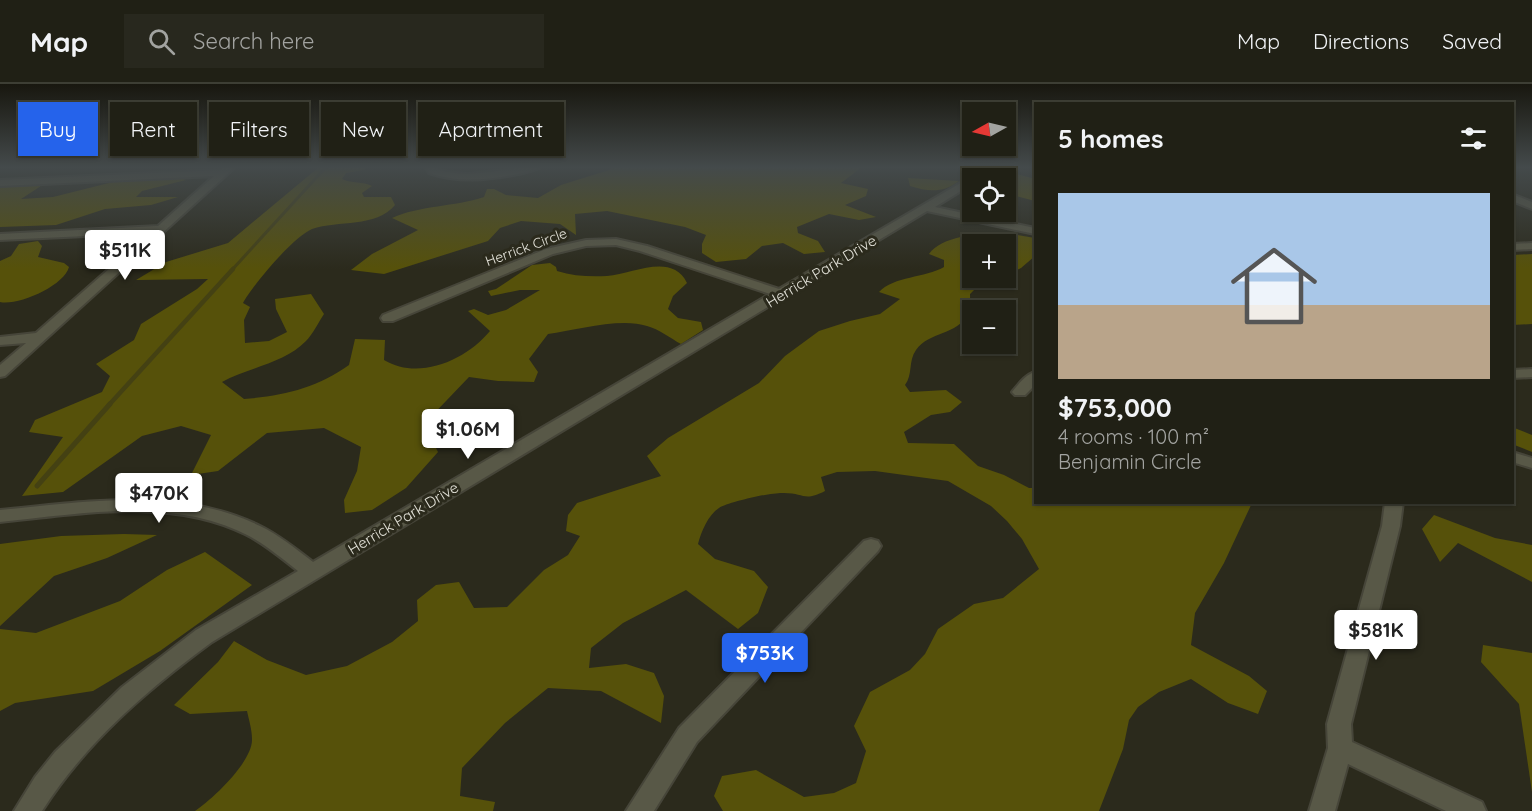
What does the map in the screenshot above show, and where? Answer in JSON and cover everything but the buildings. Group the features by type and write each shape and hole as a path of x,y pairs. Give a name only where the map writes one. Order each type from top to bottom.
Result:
{"street":[{"path":"0,373 192,201"},
{"name":"Herrick Park Drive","path":"27,811 70,752 122,700 160,668 204,636 938,201"},
{"path":"927,208 1034,231"},
{"path":"0,237 160,229"},
{"name":"Herrick Circle","path":"388,318 549,251 586,243 616,242 643,248 782,294"},
{"path":"1514,247 1532,246"},
{"path":"0,341 41,337"},
{"path":"1514,375 1532,373"},
{"path":"1020,392 1034,377"},
{"path":"1514,458 1532,463"},
{"path":"1322,811 1340,748 1339,724 1391,526 1394,504"},
{"path":"0,516 144,505 206,512 245,526 270,540 312,571"},
{"path":"639,811 688,735 871,546"},
{"path":"1340,748 1473,811"}],"shaded area":[{"path":"0,201 165,201 151,205 105,209 56,225 0,227"},
{"path":"278,201 393,201 395,205 378,217 312,229 284,251 255,285 243,303 250,307 244,320 245,343 269,341 287,332 276,309 275,299 311,294 324,314 309,338 288,355 222,382 244,399 299,390 325,380 349,365 355,339 385,340 384,360 398,366 427,368 455,358 468,351 490,331 468,311 474,309 488,315 506,310 540,290 520,290 491,296 488,291 496,289 532,265 550,263 556,267 557,271 594,276 607,276 651,267 672,269 680,274 687,283 673,296 668,309 678,318 701,322 703,330 681,344 656,329 624,323 548,334 529,359 538,372 534,382 469,377 424,424 438,452 406,488 372,510 345,513 344,500 357,471 361,447 324,428 267,433 218,471 191,475 211,435 181,426 142,436 63,492 22,496 63,437 29,432 35,420 102,392 110,376 96,364 134,340 141,324 197,289 208,279 136,280 166,262 228,243"},
{"path":"469,201 855,201 845,205 876,217 859,220 829,214 797,227 798,233 818,241 825,252 804,254 783,243 762,246 746,259 716,262 702,253 702,244 706,235 685,227 607,211 575,214 576,235 560,224 521,221 500,228 488,241 384,274 351,270 372,254 418,230 392,218 414,211"},
{"path":"999,232 1011,234 981,234"},
{"path":"1016,235 1034,238 1034,257 1016,270"},
{"path":"961,237 962,288 976,288 970,294 970,300 962,300 962,322 950,330 928,339 916,350 905,385 910,392 946,390 962,402 950,412 931,415 904,432 908,443 954,444 978,466 1004,475 1029,488 1034,488 1034,504 1252,504 1224,563 1195,613 1191,645 1249,676 1267,691 1258,714 1228,703 1191,679 1159,692 1138,707 1129,720 1123,749 1099,811 723,811 714,796 722,776 756,770 804,797 834,793 856,783 866,751 854,726 870,692 910,670 925,654 938,629 974,604 1003,598 1039,569 1022,539 1007,521 991,506 948,481 875,471 837,472 821,477 825,491 813,496 778,493 751,498 719,508 708,519 698,544 715,559 754,571 768,587 758,613 738,629 686,590 623,623 591,648 589,668 626,664 654,673 664,696 661,723 601,691 548,688 505,723 462,768 460,796 495,802 493,811 195,811 231,779 246,758 251,748 250,725 247,711 190,714 174,705 218,662 234,641 267,660 306,675 347,666 392,642 418,621 417,600 436,585 459,582 474,608 507,607 544,570 568,555 580,536 566,531 568,515 577,503 661,476 647,456 668,438 759,383 785,356 819,331 880,314 900,299 879,292 893,283 944,267 944,260 929,254 942,243"},
{"path":"38,241 42,246 38,257 64,263 69,267 65,274 50,287 28,298 0,302 0,261 11,256 19,244"},
{"path":"1532,254 1532,324 1514,325 1514,268 1516,264 1514,255"},
{"path":"1514,428 1532,435 1532,452 1514,445"},
{"path":"1434,515 1495,538 1532,545 1532,582 1458,543 1440,562 1422,529"},
{"path":"157,535 107,558 54,576 0,626 0,544 61,536"},
{"path":"205,552 252,585 160,651 93,691 15,703 0,711 0,629 36,633 120,601 167,570"},
{"path":"1483,645 1532,653 1532,792 1519,704 1481,662"}],"waterway":[{"path":"231,271 295,201"},
{"path":"108,406 233,269"},
{"path":"37,486 110,404"}]}
